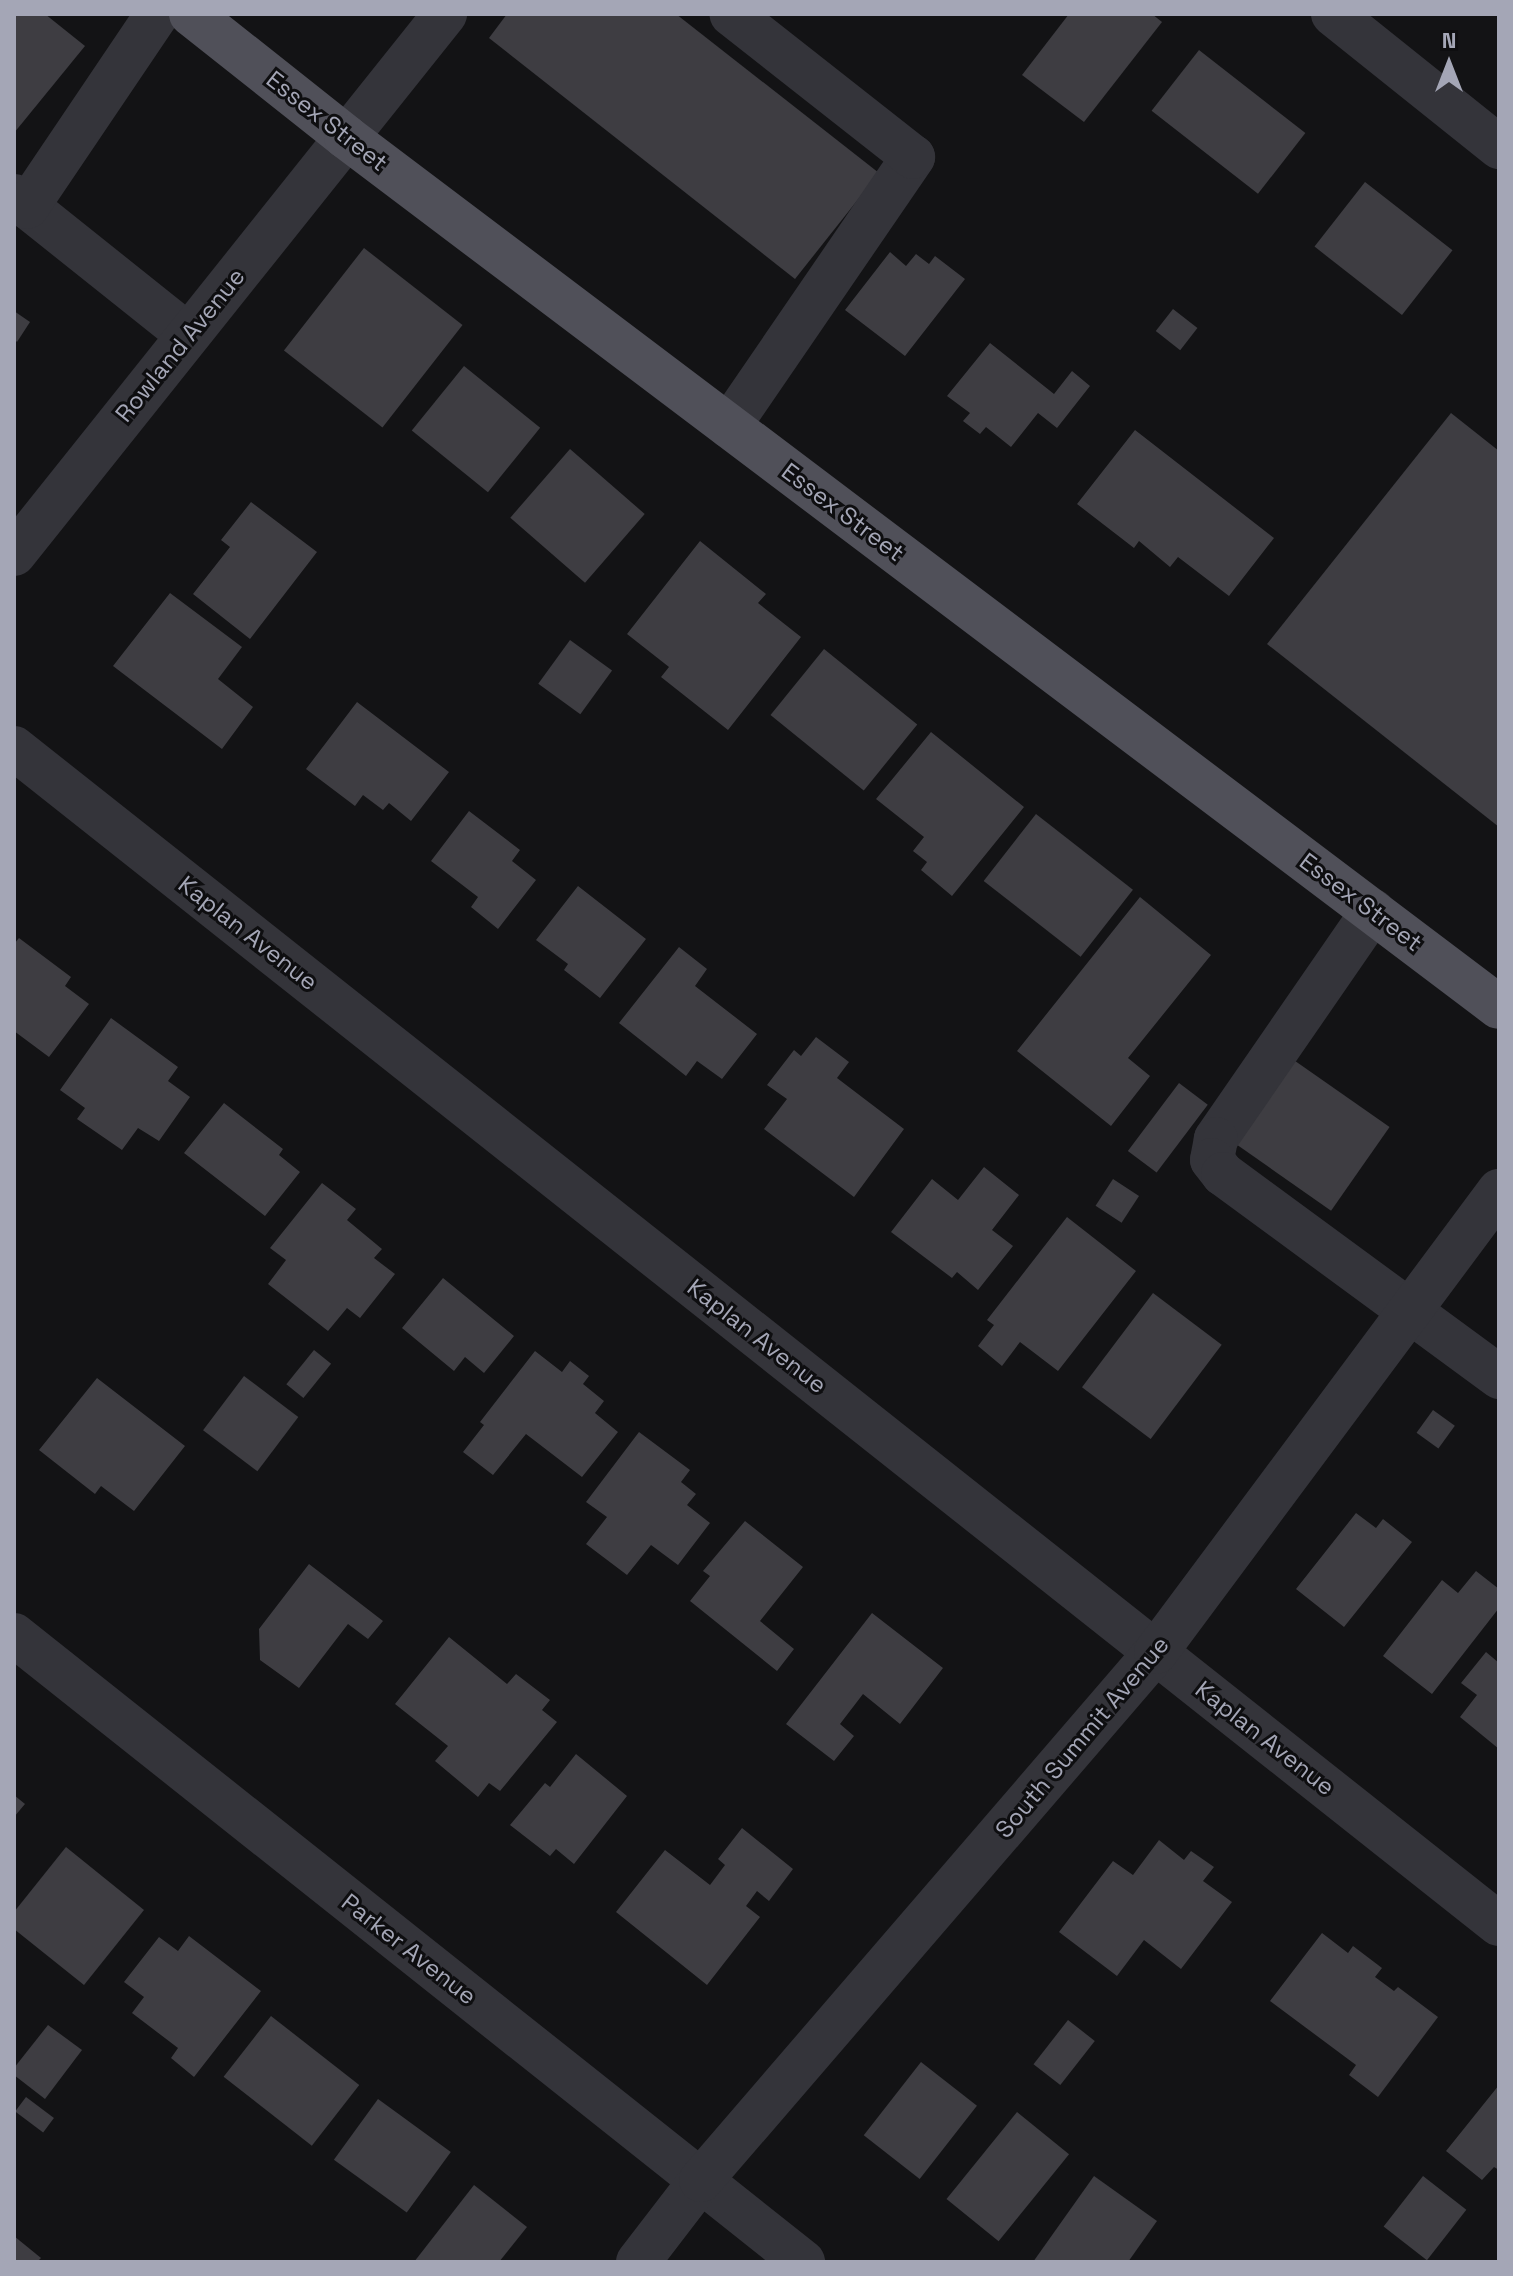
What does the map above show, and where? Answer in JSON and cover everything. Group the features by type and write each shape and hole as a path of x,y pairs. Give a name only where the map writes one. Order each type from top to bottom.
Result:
{"main road":[{"name":"Essex Street","path":"191,14 346,137 1499,1007"}],"street":[{"path":"157,14 21,202 188,335"},
{"name":"Rowland Avenue","path":"14,554 445,14"},
{"path":"729,426 913,157 731,14"},
{"path":"1333,14 1499,147"},
{"name":"Kaplan Avenue","path":"14,748 1499,1924"},
{"path":"1373,911 1216,1139 1212,1160 1223,1174 1499,1377"},
{"name":"South Summit Avenue","path":"638,2262 701,2180 1156,1652 1499,1191"},
{"name":"Parker Avenue","path":"14,1635 803,2262"}],"building":[{"path":"14,14 45,14 85,46 14,133"},
{"path":"507,14 676,14 879,173 795,279 489,38"},
{"path":"1069,14 1152,14 1162,22 1084,122 1022,75"},
{"path":"1199,50 1305,133 1258,194 1152,111"},
{"path":"1365,182 1452,250 1402,315 1315,247"},
{"path":"364,248 463,325 382,427 284,350"},
{"path":"890,252 906,266 916,254 929,264 935,256 965,279 905,356 845,310"},
{"path":"1173,309 1197,328 1180,350 1156,331"},
{"path":"14,311 30,322 17,342 14,339"},
{"path":"990,343 1054,394 1072,371 1090,386 1057,428 1038,413 1011,447 986,427 980,434 963,421 970,413 947,396"},
{"path":"464,366 540,428 488,492 412,431"},
{"path":"1451,413 1499,451 1499,827 1267,644"},
{"path":"1135,430 1274,538 1229,596 1178,557 1170,567 1139,541 1134,548 1077,504"},
{"path":"570,449 645,514 585,583 510,518"},
{"path":"251,502 317,552 250,639 193,594 230,547 221,540"},
{"path":"700,541 766,594 758,603 801,637 728,730 661,677 669,667 627,634"},
{"path":"170,593 242,647 218,679 253,707 222,749 113,666"},
{"path":"570,640 612,671 580,714 538,684"},
{"path":"824,649 917,725 864,791 771,715"},
{"path":"357,702 449,772 411,821 389,803 383,810 363,795 355,806 306,769"},
{"path":"931,732 1024,807 952,896 921,870 927,862 913,851 924,837 876,799"},
{"path":"469,811 520,850 512,861 536,880 498,929 471,907 478,897 431,861"},
{"path":"1036,814 1133,890 1081,957 984,881"},
{"path":"578,886 646,939 600,998 564,970 568,964 536,940"},
{"path":"1140,897 1211,955 1128,1058 1150,1076 1111,1126 1017,1051"},
{"path":"19,938 71,977 65,986 89,1004 49,1057 14,1031 14,944"},
{"path":"679,947 707,969 695,986 757,1034 722,1079 697,1061 686,1076 619,1023"},
{"path":"111,1018 178,1067 168,1081 190,1097 159,1141 138,1128 122,1150 77,1119 85,1108 60,1090"},
{"path":"816,1037 849,1062 837,1078 904,1129 854,1197 764,1129 787,1099 767,1085 794,1050 801,1056"},
{"path":"1288,1056 1390,1127 1331,1211 1229,1140"},
{"path":"1179,1083 1208,1105 1157,1173 1128,1151"},
{"path":"224,1103 283,1149 279,1155 300,1172 265,1216 184,1153"},
{"path":"984,1167 1019,1195 992,1230 1013,1246 978,1290 957,1272 952,1278 891,1232 932,1179 958,1200"},
{"path":"1113,1179 1139,1196 1122,1223 1096,1206"},
{"path":"322,1183 356,1209 347,1220 382,1249 374,1258 395,1274 360,1318 347,1308 328,1331 268,1284 286,1260 270,1248"},
{"path":"1067,1217 1136,1271 1058,1371 1020,1342 1002,1366 978,1346 994,1325 987,1320"},
{"path":"443,1278 514,1336 484,1373 465,1357 454,1371 402,1328"},
{"path":"1153,1293 1222,1345 1151,1439 1082,1387"},
{"path":"314,1350 331,1364 303,1398 286,1384"},
{"path":"535,1351 562,1372 570,1361 589,1376 583,1384 604,1401 595,1413 618,1432 582,1477 526,1434 493,1475 463,1452 484,1425 480,1422"},
{"path":"244,1376 298,1417 257,1471 203,1430"},
{"path":"97,1378 185,1446 134,1511 101,1486 95,1494 39,1450"},
{"path":"1433,1410 1455,1426 1438,1449 1417,1433"},
{"path":"639,1432 690,1470 681,1482 696,1494 687,1505 710,1523 678,1565 651,1545 627,1575 586,1544 607,1517 586,1502"},
{"path":"1356,1513 1376,1528 1383,1519 1412,1542 1344,1627 1296,1589"},
{"path":"745,1521 803,1567 760,1621 794,1649 777,1671 690,1601 710,1576 703,1571"},
{"path":"309,1564 383,1621 368,1639 348,1624 299,1688 260,1660 259,1629"},
{"path":"1476,1571 1499,1589 1499,1608 1432,1694 1383,1656 1442,1580 1458,1593"},
{"path":"872,1613 943,1668 900,1724 863,1694 840,1724 854,1736 834,1761 786,1724"},
{"path":"449,1637 507,1684 516,1674 550,1700 542,1710 557,1722 500,1791 489,1783 478,1797 435,1761 448,1746 395,1704"},
{"path":"1486,1652 1499,1663 1499,1749 1460,1717 1477,1695 1461,1683"},
{"path":"576,1754 627,1796 574,1864 556,1849 550,1856 510,1825 545,1783 550,1787"},
{"path":"14,1795 25,1804 14,1817"},
{"path":"742,1828 793,1869 769,1901 757,1891 746,1906 760,1917 707,1985 616,1912 665,1850 710,1885 725,1865 718,1859"},
{"path":"1159,1840 1184,1860 1191,1851 1214,1867 1203,1881 1232,1902 1181,1969 1144,1940 1117,1976 1059,1932 1113,1861 1133,1875"},
{"path":"66,1847 144,1910 84,1985 14,1929 14,1912"},
{"path":"1322,1933 1348,1953 1353,1946 1382,1968 1375,1977 1394,1991 1398,1987 1438,2017 1378,2097 1349,2075 1356,2065 1270,2001"},
{"path":"189,1936 261,1991 194,2077 171,2058 178,2048 132,2013 144,1997 124,1982 159,1937 178,1951"},
{"path":"271,2016 359,2085 312,2146 224,2077"},
{"path":"1068,2020 1095,2041 1060,2085 1034,2064"},
{"path":"48,2025 82,2050 45,2099 14,2075 14,2068"},
{"path":"921,2062 977,2106 920,2179 864,2135"},
{"path":"1499,2085 1499,2170 1494,2167 1482,2180 1446,2151"},
{"path":"26,2097 54,2118 43,2132 15,2111"},
{"path":"378,2099 451,2152 407,2213 334,2160"},
{"path":"1017,2112 1069,2154 999,2241 947,2199"},
{"path":"1094,2176 1157,2221 1128,2262 1033,2262"},
{"path":"1423,2176 1466,2210 1427,2260 1384,2226"},
{"path":"474,2185 527,2227 499,2262 414,2262"},
{"path":"14,2236 41,2258 37,2262 14,2262"}]}
